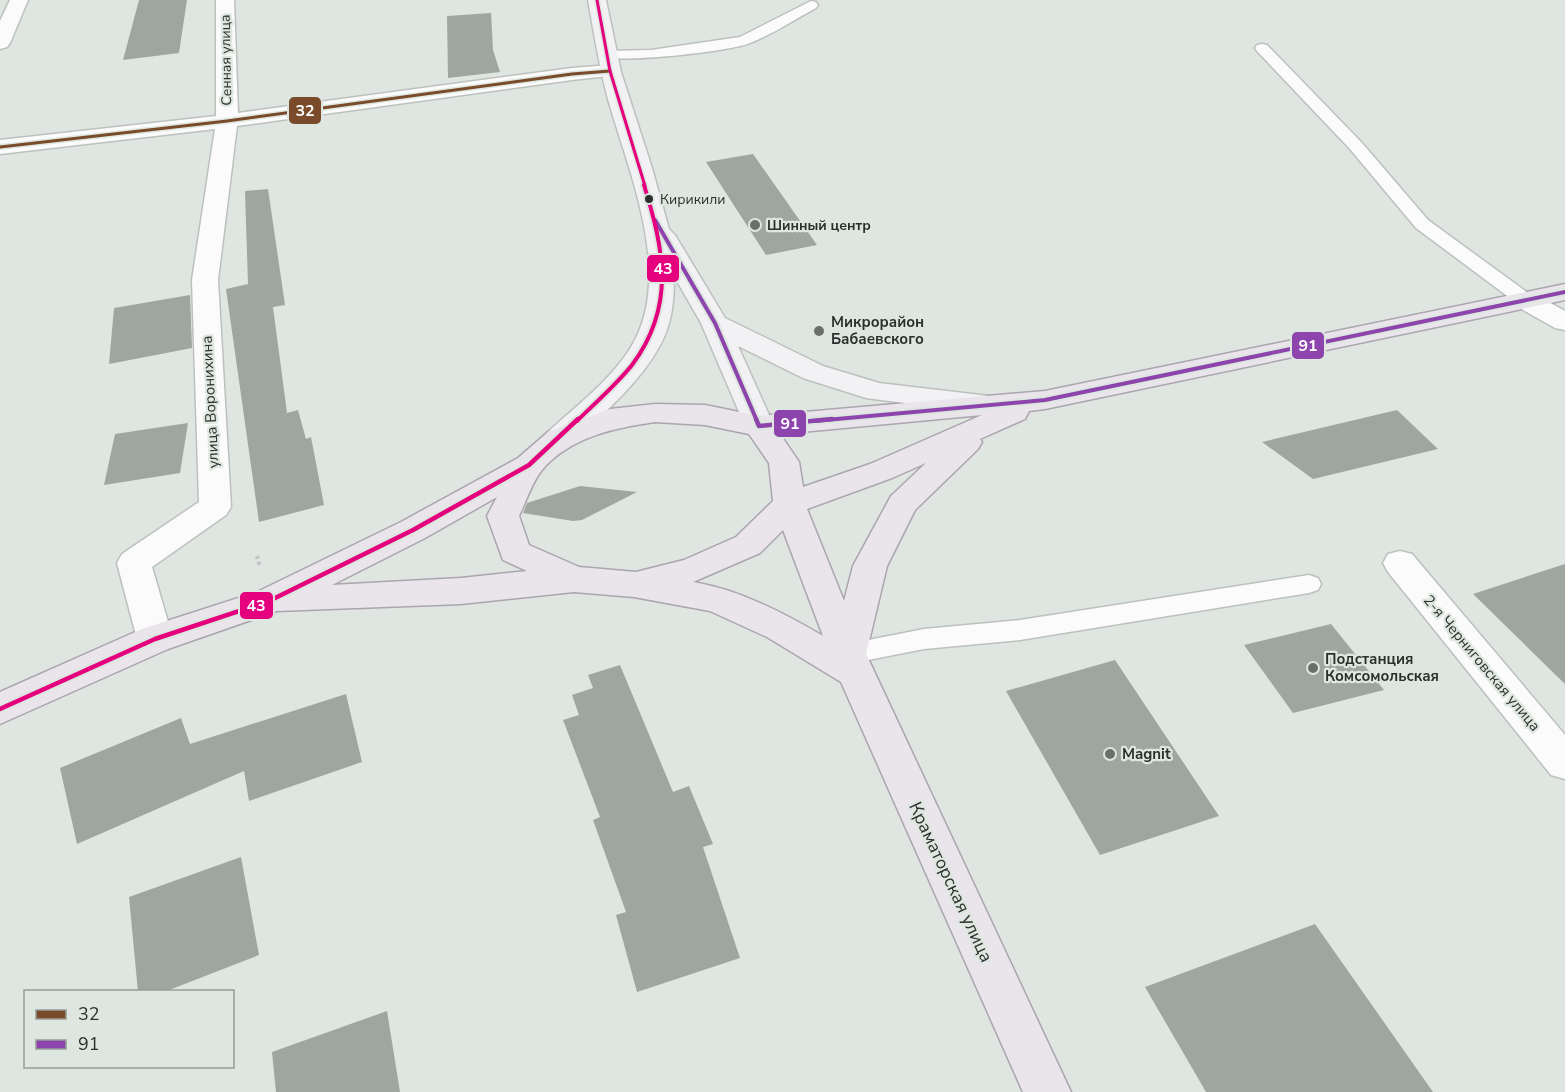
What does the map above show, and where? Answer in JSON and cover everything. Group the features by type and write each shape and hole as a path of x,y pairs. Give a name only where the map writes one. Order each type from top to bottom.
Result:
{"main road":[{"path":"0,709 155,639 268,601 413,530 529,465 559,439 631,366 652,334 661,302 663,268 655,220 609,63 597,0"},
{"path":"655,220 715,323 759,426"},
{"path":"559,439 610,418 655,413 705,415 759,426 988,415 1044,400 1565,292"},
{"path":"715,323 813,372 876,392 988,415"},
{"path":"634,584 692,570 748,545 789,504 881,471 988,415"},
{"path":"268,601 461,591 574,579 634,584 716,599 851,663 870,566 902,504 988,415"},
{"name":"Краматорская улица","path":"759,426 784,462 789,504 851,663 1047,1092"},
{"path":"529,465 503,516 515,552 574,579"}],"street":[{"path":"0,43 19,0"},
{"name":"Сенная улица","path":"225,0 227,121"},
{"path":"0,147 227,121 572,74 609,63"},
{"name":"улица Воронихина","path":"155,639 134,562 215,507 205,280 227,121"},
{"path":"1525,300 1565,322"},
{"name":"2-я Черниговская улица","path":"1400,563 1565,763"}],"lane":[{"path":"609,63 651,54 744,41 812,5"},
{"path":"1262,48 1356,146 1422,224 1525,300"},
{"path":"851,663 924,639 1020,630 1309,584"}],"building":[{"path":"139,0 187,0 179,53 123,60"},
{"path":"491,13 493,50 500,72 448,78 447,16"},
{"path":"753,154 817,245 766,255 706,162"},
{"path":"268,189 285,305 273,307 287,413 298,410 306,439 311,437 324,505 259,522 226,289 248,284 245,191"},
{"path":"190,295 192,348 109,364 114,308"},
{"path":"1397,410 1438,449 1313,479 1262,442"},
{"path":"188,423 180,473 104,485 115,434"},
{"path":"580,486 637,492 582,520 573,521 523,513 527,503"},
{"path":"1565,564 1565,684 1473,594"},
{"name":"Подстанция Комсомольская","path":"1331,624 1384,690 1293,713 1244,645"},
{"name":"Magnit","path":"1115,660 1219,816 1100,855 1006,691"},
{"path":"620,665 673,792 689,786 713,844 703,847 740,958 637,992 616,915 626,912 593,820 600,817 563,720 579,715 572,695 593,688 588,675"},
{"path":"346,694 362,762 249,801 244,771 77,844 60,768 181,718 190,744"},
{"path":"241,857 259,955 169,990 138,990 129,897"},
{"path":"1315,924 1433,1092 1206,1092 1145,987"},
{"path":"387,1011 400,1092 276,1092 272,1052"}],"transit line":[{"name":"43","path":"0,709 155,639 269,601 413,530 529,465 559,439 631,366 652,334 661,301 663,268 655,220 610,71 597,0"},
{"name":"32","path":"0,147 227,121 572,74 610,71"},
{"name":"91","path":"655,220 715,323 759,426 1045,400 1565,292"}],"place":[{"name":"Кирикили","path":"649,199"},
{"name":"Шинный центр","path":"755,225"},
{"name":"Микрорайон Бабаевского","path":"819,331"},
{"name":"Подстанция Комсомольская","path":"1313,668"},
{"name":"Magnit","path":"1110,754"}]}
